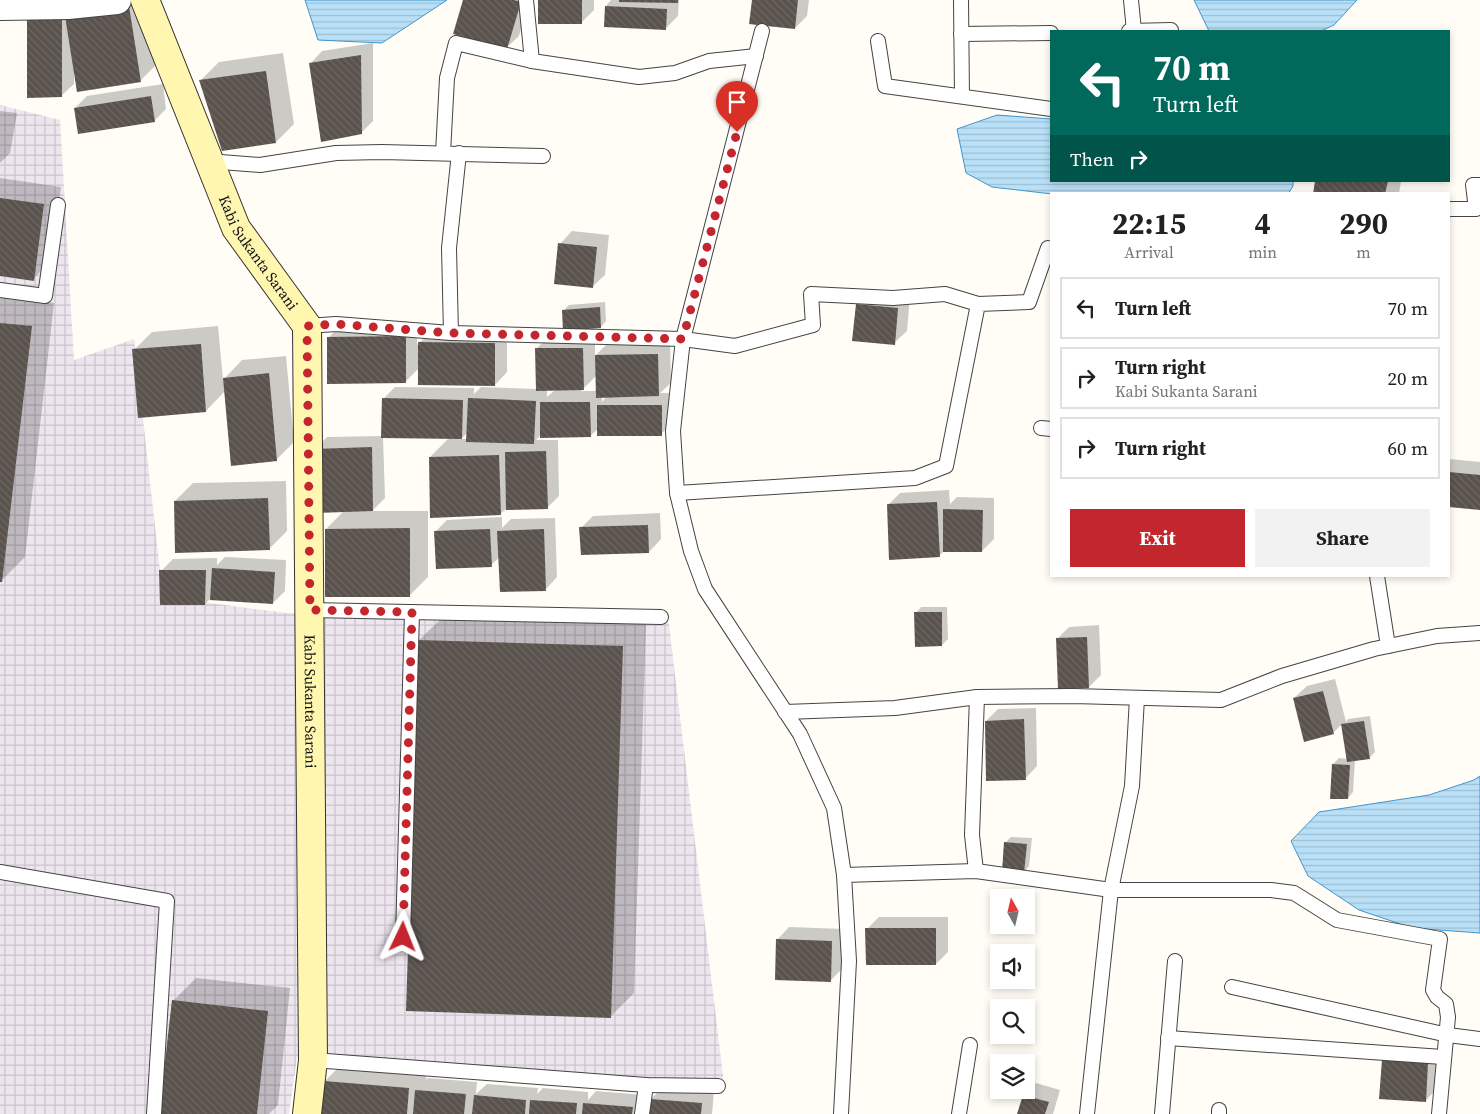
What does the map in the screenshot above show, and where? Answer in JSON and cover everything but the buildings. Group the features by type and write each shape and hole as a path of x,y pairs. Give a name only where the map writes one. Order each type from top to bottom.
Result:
{"street":[{"path":"0,6 68,5 117,0"},
{"name":"Kabi Sukanta Sarani","path":"145,0 236,228 307,326 313,1060 307,1114"}],"lane":[{"path":"526,0 532,61"},
{"path":"961,0 962,96"},
{"path":"1132,0 1134,30"},
{"path":"762,31 683,339 673,431 677,493 691,551 705,589 800,734 834,808 844,875 849,961 841,1114"},
{"path":"961,34 1050,33"},
{"path":"878,41 885,86 1050,109"},
{"path":"443,153 447,78 456,44 532,61 639,77 675,73 708,61 756,56"},
{"path":"208,161 260,165 336,153 459,153 543,156"},
{"path":"451,333 449,248 459,153"},
{"path":"1450,209 1476,209 1473,185 1480,185"},
{"path":"0,290 46,296 58,205"},
{"path":"307,326 336,324 451,333 683,339 735,346 813,325 811,294 893,298 945,294 978,304 1029,302 1048,248 1050,249"},
{"path":"677,493 914,478 946,466 978,304"},
{"path":"1377,577 1388,646"},
{"path":"310,610 661,617"},
{"path":"403,937 412,612"},
{"path":"784,712 895,708 977,697 1221,700 1282,676 1388,646 1437,636 1480,633"},
{"path":"976,871 972,835 977,697"},
{"path":"1087,1114 1111,890 1132,786 1137,698"},
{"path":"844,875 976,871 1111,890 1271,890 1294,893 1337,920 1440,939 1433,990 1437,997 1446,1004 1448,1035 1443,1057 1439,1114"},
{"path":"0,872 167,901 154,1114"},
{"path":"1162,1114 1175,961"},
{"path":"1232,987 1448,1035 1480,1040"},
{"path":"1168,1038 1443,1057"},
{"path":"959,1114 970,1045"},
{"path":"313,1060 646,1085 718,1086"},
{"path":"642,1114 646,1085"}],"shaded area":[{"path":"0,105 60,120 74,360 134,339 163,597 287,613 668,616 724,1084 297,1057 289,1114 0,1114"}],"water":[{"path":"305,0 447,0 382,43 318,40"},
{"path":"1194,0 1357,0 1334,25 1323,30 1209,30"},
{"path":"997,115 1050,119 1050,182 1293,182 1293,186 1289,192 1050,192 1050,194 992,187 966,173 957,129"},
{"path":"1480,776 1480,933 1412,928 1359,910 1308,876 1291,841 1319,812 1429,795 1474,780"}],"route":[{"path":"403,937 412,612 310,610 307,326 336,324 451,333 683,339 737,132"}]}
